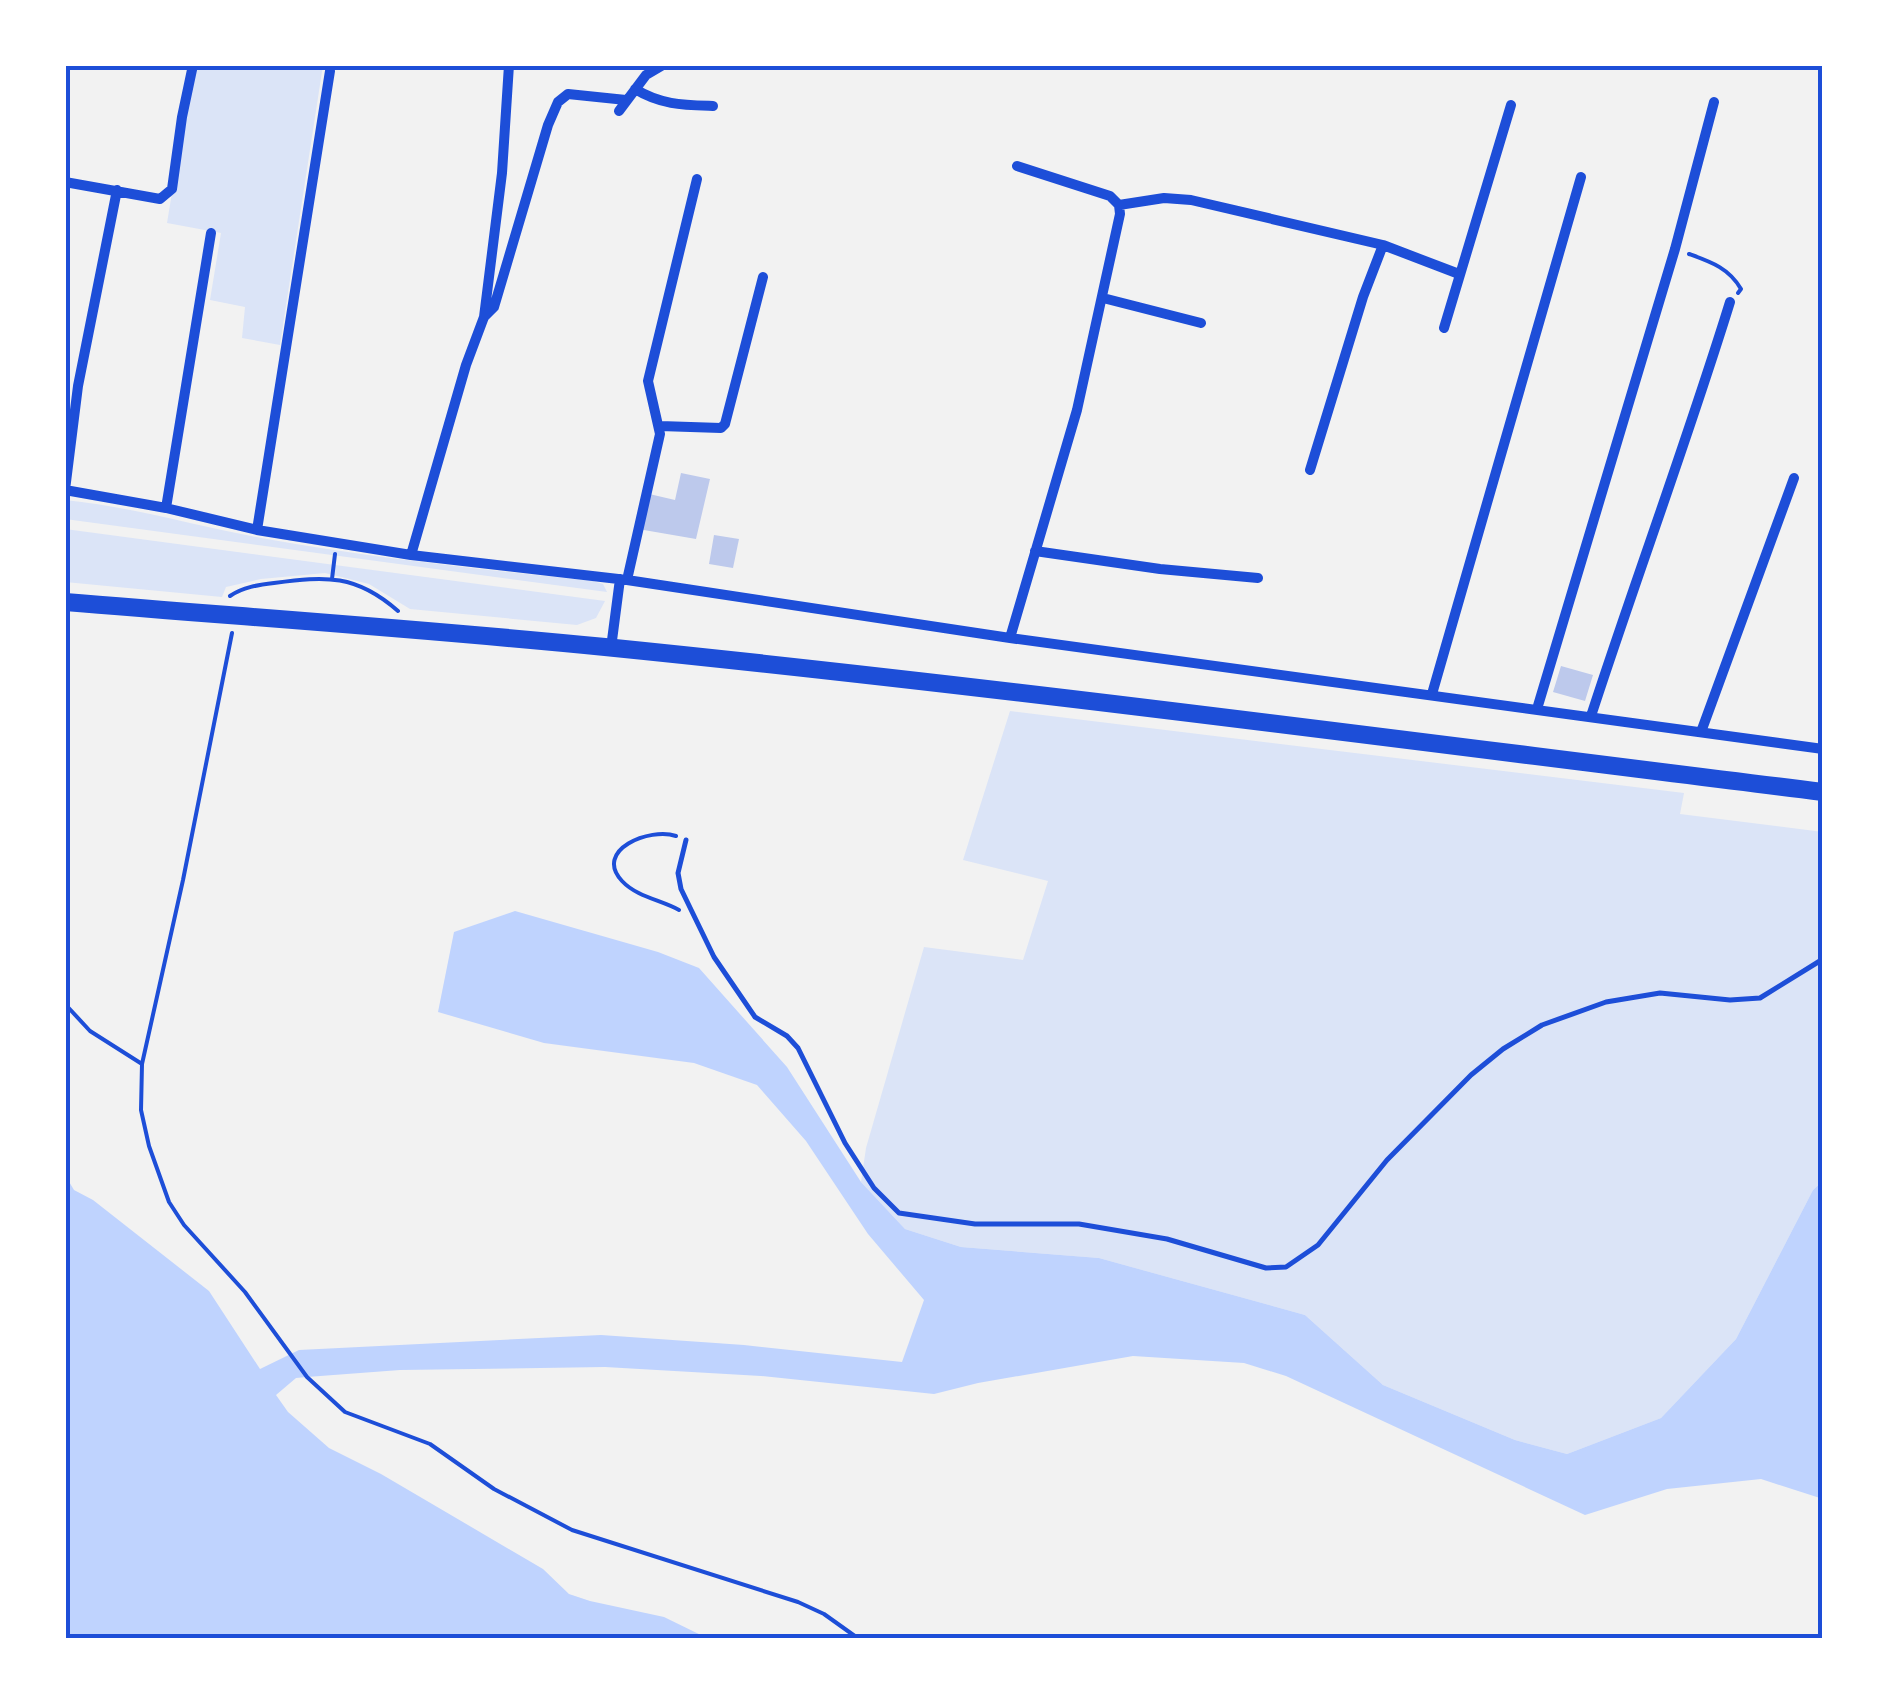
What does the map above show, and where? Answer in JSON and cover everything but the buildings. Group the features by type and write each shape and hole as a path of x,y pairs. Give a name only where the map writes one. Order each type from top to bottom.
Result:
{"main road":[{"path":"65,602 611,648 1008,692 1823,792"}],"street":[{"path":"65,182 160,199 172,189 193,65"},
{"path":"410,555 484,317 502,173 509,65"},
{"path":"484,317 494,307 558,102 568,94 623,106 646,76 663,65"},
{"path":"257,530 330,71"},
{"path":"635,89 672,105 714,106"},
{"path":"1537,709 1675,249 1714,102"},
{"path":"1444,328 1511,105"},
{"path":"1010,638 1077,410 1120,214 1119,206 1110,196 1017,166"},
{"path":"1432,694 1581,177"},
{"path":"611,648 660,426 648,381 697,180"},
{"path":"117,190 78,386 65,490 257,530 410,555 624,580 1010,638 1823,749"},
{"path":"1119,206 1164,198 1191,200 1383,245 1459,274"},
{"path":"166,508 210,233"},
{"path":"1310,470 1362,297 1383,245"},
{"path":"660,426 708,429 725,424 763,277"},
{"path":"1103,298 1201,322"},
{"path":"1590,716 1700,401 1730,302"},
{"path":"1701,732 1794,478"},
{"path":"1036,551 1258,578"}],"lane":[{"path":"686,840 678,873 680,888 714,958 755,1017 787,1036 798,1048 854,1158 874,1188 899,1213 975,1224 1079,1224 1168,1239 1266,1268 1286,1267 1318,1244 1415,1130 1503,1049 1542,1026 1606,1002 1647,995 1760,998 1823,959"}],"path":[{"path":"1675,249 1718,265 1734,276 1741,289 1730,302"},
{"path":"332,579 336,543"},
{"path":"419,629 384,598 332,579 251,586 234,592 183,880 142,1064 140,1100 148,1146 169,1202 331,1402 363,1421 430,1444 494,1490 547,1519 798,1602 824,1614 859,1639"},
{"path":"686,840 668,833 634,838 621,848 616,872 624,883 682,912 702,931"},
{"path":"65,1004 90,1032 142,1064"}],"shaded area":[{"path":"193,65 323,65 280,345 242,338 245,307 210,300 221,233 167,223"},
{"path":"65,500 308,546 593,581 603,584 607,592 65,519"},
{"path":"65,529 605,601 596,618 577,625 410,609 369,584 325,573 261,579 226,587 222,597 65,582"},
{"path":"1010,711 1684,793 1680,814 1823,832 1823,1181 1813,1190 1736,1339 1661,1418 1567,1454 1515,1440 1383,1385 1305,1315 1099,1258 961,1247 905,1229 861,1182 866,1148 924,947 1023,960 1048,881 963,860"}],"water":[{"path":"515,911 658,952 699,968 787,1067 861,1182 905,1229 961,1247 1099,1258 1305,1315 1383,1385 1515,1440 1567,1454 1661,1418 1736,1339 1813,1190 1823,1181 1823,1499 1761,1479 1667,1489 1585,1515 1286,1376 1244,1363 1133,1356 934,1394 761,1376 605,1367 400,1370 307,1377 296,1378 276,1395 288,1412 329,1448 543,1569 569,1594 664,1617 709,1639 65,1639 65,1175 74,1190 93,1200 209,1291 260,1369 299,1350 601,1335 902,1362 924,1300 868,1234 806,1141 757,1085 694,1063 544,1043 438,1012 454,932"}]}
